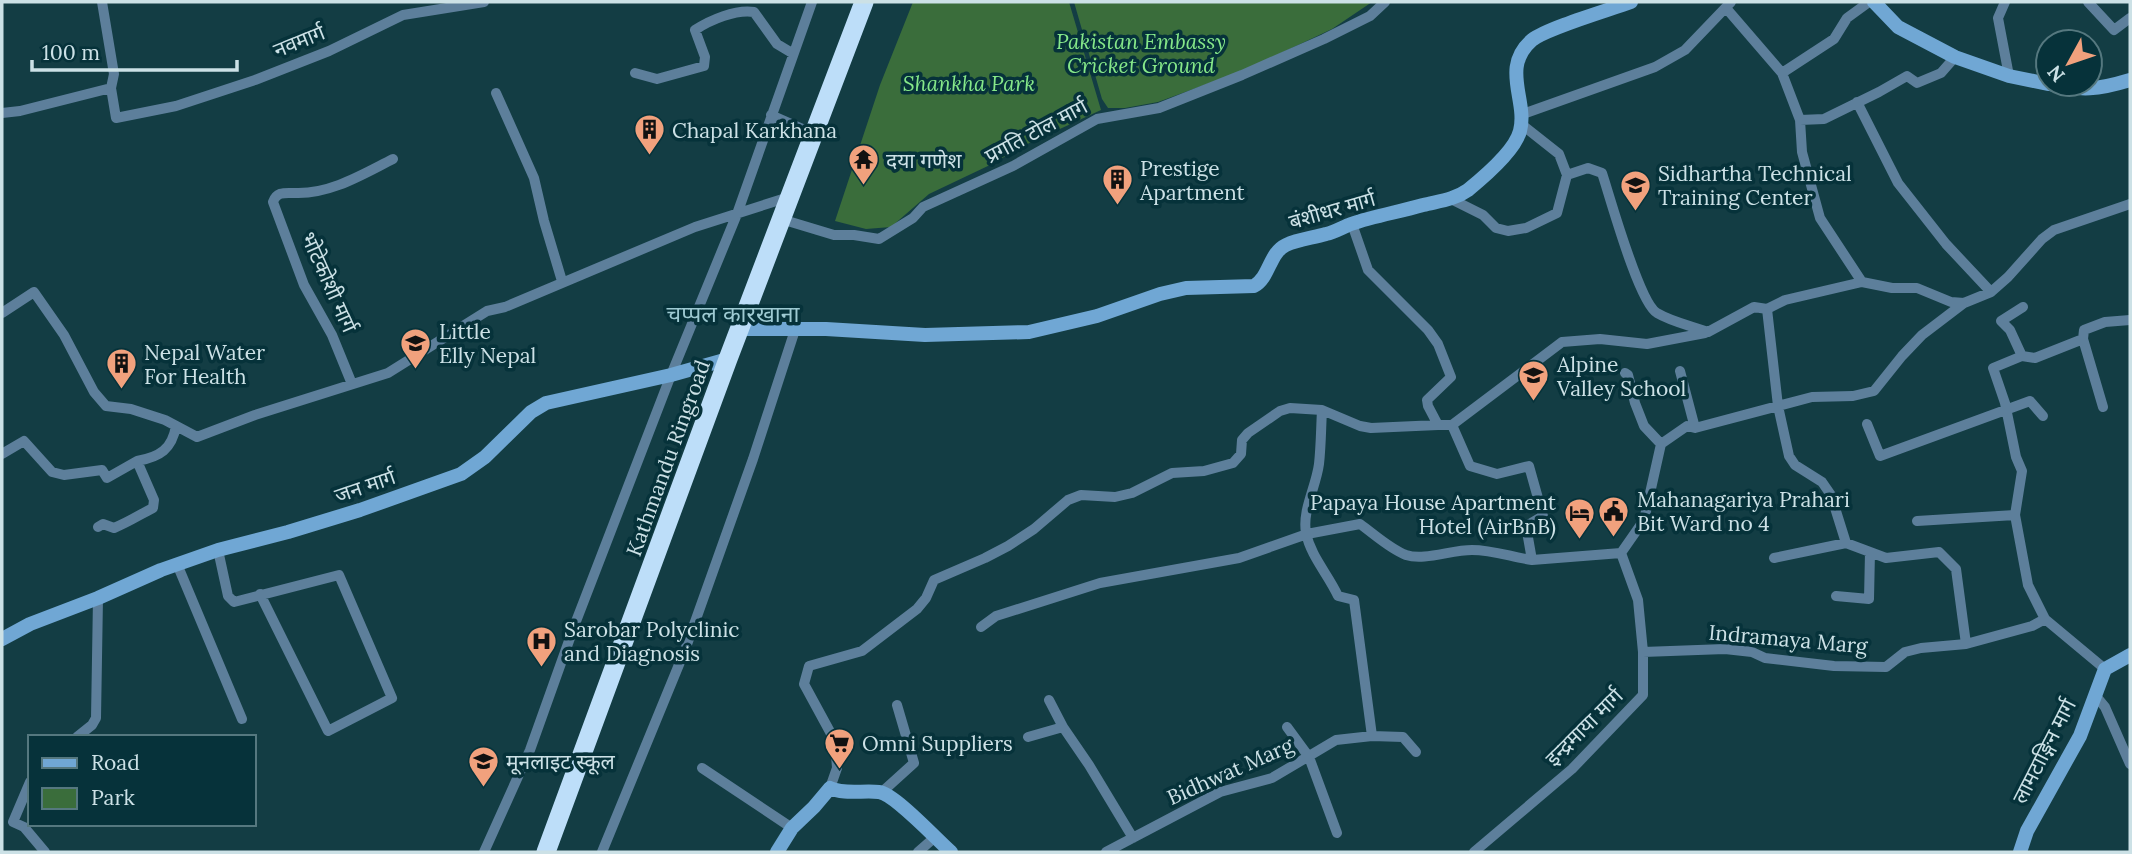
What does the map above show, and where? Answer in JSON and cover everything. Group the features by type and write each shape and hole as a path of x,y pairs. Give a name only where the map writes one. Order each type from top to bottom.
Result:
{"highway":[{"name":"Kathmandu Ringroad","path":"547,852 728,359 814,134 859,3"}],"main road":[{"path":"1521,120 1516,91 1517,67 1522,52 1534,38 1631,2"},
{"path":"1871,2 1898,27 1955,57 2010,76 2034,81"},
{"path":"2104,87 2130,80"},
{"name":"बंशीधर मार्ग","path":"740,329 925,335 1029,332 1097,316 1186,288 1254,286 1260,283 1282,247 1329,234 1352,224 1451,199 1468,190 1517,140 1521,120"},
{"name":"जन मार्ग","path":"2,639 30,624 177,564 360,510 461,474 485,457 531,412 546,403 671,375 728,359"},
{"path":"2105,669 2130,655"},
{"name":"लामटाङ्गिन मार्ग","path":"2020,852 2026,831 2080,736 2105,669"},
{"path":"777,852 792,828 830,788 839,791 883,792 951,852"}],"street":[{"path":"2,113 111,88 114,74 102,2"},
{"path":"400,2 403,15"},
{"name":"नवमार्ग","path":"111,88 116,118 176,106 255,80 329,51 403,15 484,2"},
{"path":"484,852 530,750 575,624 671,375 737,214 812,2"},
{"name":"प्रगति टोल मार्ग","path":"781,219 834,235 854,234 879,239 913,218 923,207 1013,166 1097,119 1159,108 1242,75 1359,22 1385,2"},
{"path":"1782,74 1834,40 1847,18 1871,2"},
{"path":"2005,2 1998,18 2010,76"},
{"path":"2088,2 2114,30 2130,18"},
{"path":"1451,199 1483,215 1496,228 1508,231 1526,228 1557,213 1567,175 1559,154 1521,120 1655,67 1685,50 1729,5 1782,74 1800,120 1802,152 1819,218 1862,282"},
{"path":"635,73 657,79 704,66 705,57 695,30 706,23 745,10 754,12 777,44 793,53"},
{"path":"1800,120 1824,119 1907,76 1917,83 1941,73 1955,57"},
{"path":"496,93 534,178 562,281"},
{"path":"1857,102 1898,183 1945,244 1991,292"},
{"path":"771,115 814,134"},
{"name":"भोटेकोशी मार्ग","path":"352,384 332,335 304,285 273,202 274,197 280,193 310,194 344,183 393,159"},
{"path":"1567,175 1588,168 1602,173 1649,306 1657,313 1708,332"},
{"path":"2,313 34,292 64,335 94,392 106,405 131,409 165,420 197,437 255,415 388,373 487,311 505,306 695,226 789,197"},
{"path":"981,627 996,616 1100,583 1239,558 1307,534 1360,524 1406,555 1429,557 1447,551 1474,550 1501,552 1532,560 1621,553 1644,520 1661,444 1687,426 1695,428 1812,397 1853,396 1874,391 1922,335 1964,303 1991,292 2054,230 2130,204"},
{"path":"1352,224 1368,270 1428,330 1438,344 1451,377 1427,400 1438,425"},
{"path":"830,788 837,768 835,741 804,684 809,666 862,651 917,609 926,598 934,580 1008,546 1034,529 1068,500 1081,495 1115,497 1132,493 1172,473 1204,471 1233,463 1241,454 1242,440 1248,433 1280,411 1290,408 1322,410 1371,428 1452,425 1562,342 1600,339 1647,344 1708,332 1755,307 1767,309 1797,297 1862,282 1892,288 1917,288 1951,302 1964,303"},
{"path":"2022,307 2001,321 2010,330 2022,356"},
{"path":"1767,309 1778,406 1789,456 1795,465 1822,482 1831,495 1846,543"},
{"path":"2104,407 2083,339 2084,330 2105,322 2130,320"},
{"path":"602,852 685,650 751,466 795,330"},
{"path":"2083,339 2035,358 2022,356 1993,368 2022,471 2015,515 2028,585 2045,619 2105,669"},
{"path":"1680,371 1695,428"},
{"path":"1625,373 1628,375 1644,426 1661,444"},
{"path":"1867,424 1880,456 2030,401 2043,416"},
{"path":"1322,410 1319,466 1305,518 1307,534 1322,571 1338,596 1354,600 1372,736"},
{"path":"1452,425 1470,466 1497,474 1530,466 1543,516 1526,526 1532,560"},
{"path":"2,454 24,441 52,472 64,475 102,470 107,478 137,461 162,454 172,443 176,426"},
{"path":"97,527 103,524 114,528 135,520 138,515 153,508 154,500 137,461"},
{"path":"1917,521 2015,515"},
{"path":"1774,558 1846,543 1885,558 1939,552 1948,558 1956,569 1966,644"},
{"path":"218,550 230,601 233,602 260,594 339,575 392,698 328,731 260,594"},
{"path":"1836,596 1869,599 1870,552"},
{"name":"इन्द्रमाया मार्ग","path":"1474,852 1572,769 1643,695 1643,653 1638,600 1621,553"},
{"path":"177,564 242,719"},
{"path":"80,735 96,718 98,598"},
{"name":"Indramaya Marg","path":"1643,653 1725,649 1752,652 1765,658 1834,666 1886,667 1905,652 1966,644 2032,626 2045,619"},
{"path":"2095,695 2105,707 2130,764"},
{"path":"1049,700 1133,838"},
{"path":"883,792 914,763 897,705"},
{"path":"1028,737 1063,727"},
{"path":"1287,727 1309,757 1337,833"},
{"name":"Bidhwat Marg","path":"1106,852 1220,792 1272,778 1336,740 1372,736 1403,737 1416,752"},
{"path":"702,768 792,828"},
{"path":"28,787 13,822 24,827 45,852"},
{"path":"918,852 934,838"}],"green space":[{"name":"Shankha Park","path":"913,2 1069,2 1101,110 929,194 891,227 866,229 835,221 880,85"},
{"name":"Pakistan Embassy Cricket Ground","path":"1074,2 1372,2 1332,29 1245,70 1158,102 1108,108 1102,99"}],"place":[{"name":"Chapal Karkhana","path":"649,157"},
{"name":"दया गणेश","path":"863,187"},
{"name":"Prestige Apartment","path":"1117,207"},
{"name":"Sidhartha Technical Training Center","path":"1635,212"},
{"name":"Little Elly Nepal","path":"416,370"},
{"name":"Nepal Water For Health","path":"121,391"},
{"name":"Alpine Valley School","path":"1534,403"},
{"name":"Mahanagariya Prahari Bit Ward no 4","path":"1614,538"},
{"name":"Papaya House Apartment Hotel (AirBnB)","path":"1579,541"},
{"name":"Sarobar Polyclinic and Diagnosis","path":"541,668"},
{"name":"Omni Suppliers","path":"839,770"},
{"name":"मूनलाइट स्कूल","path":"483,788"}],"district":[{"name":"चप्पल कारखाना","path":"733,313"}]}
